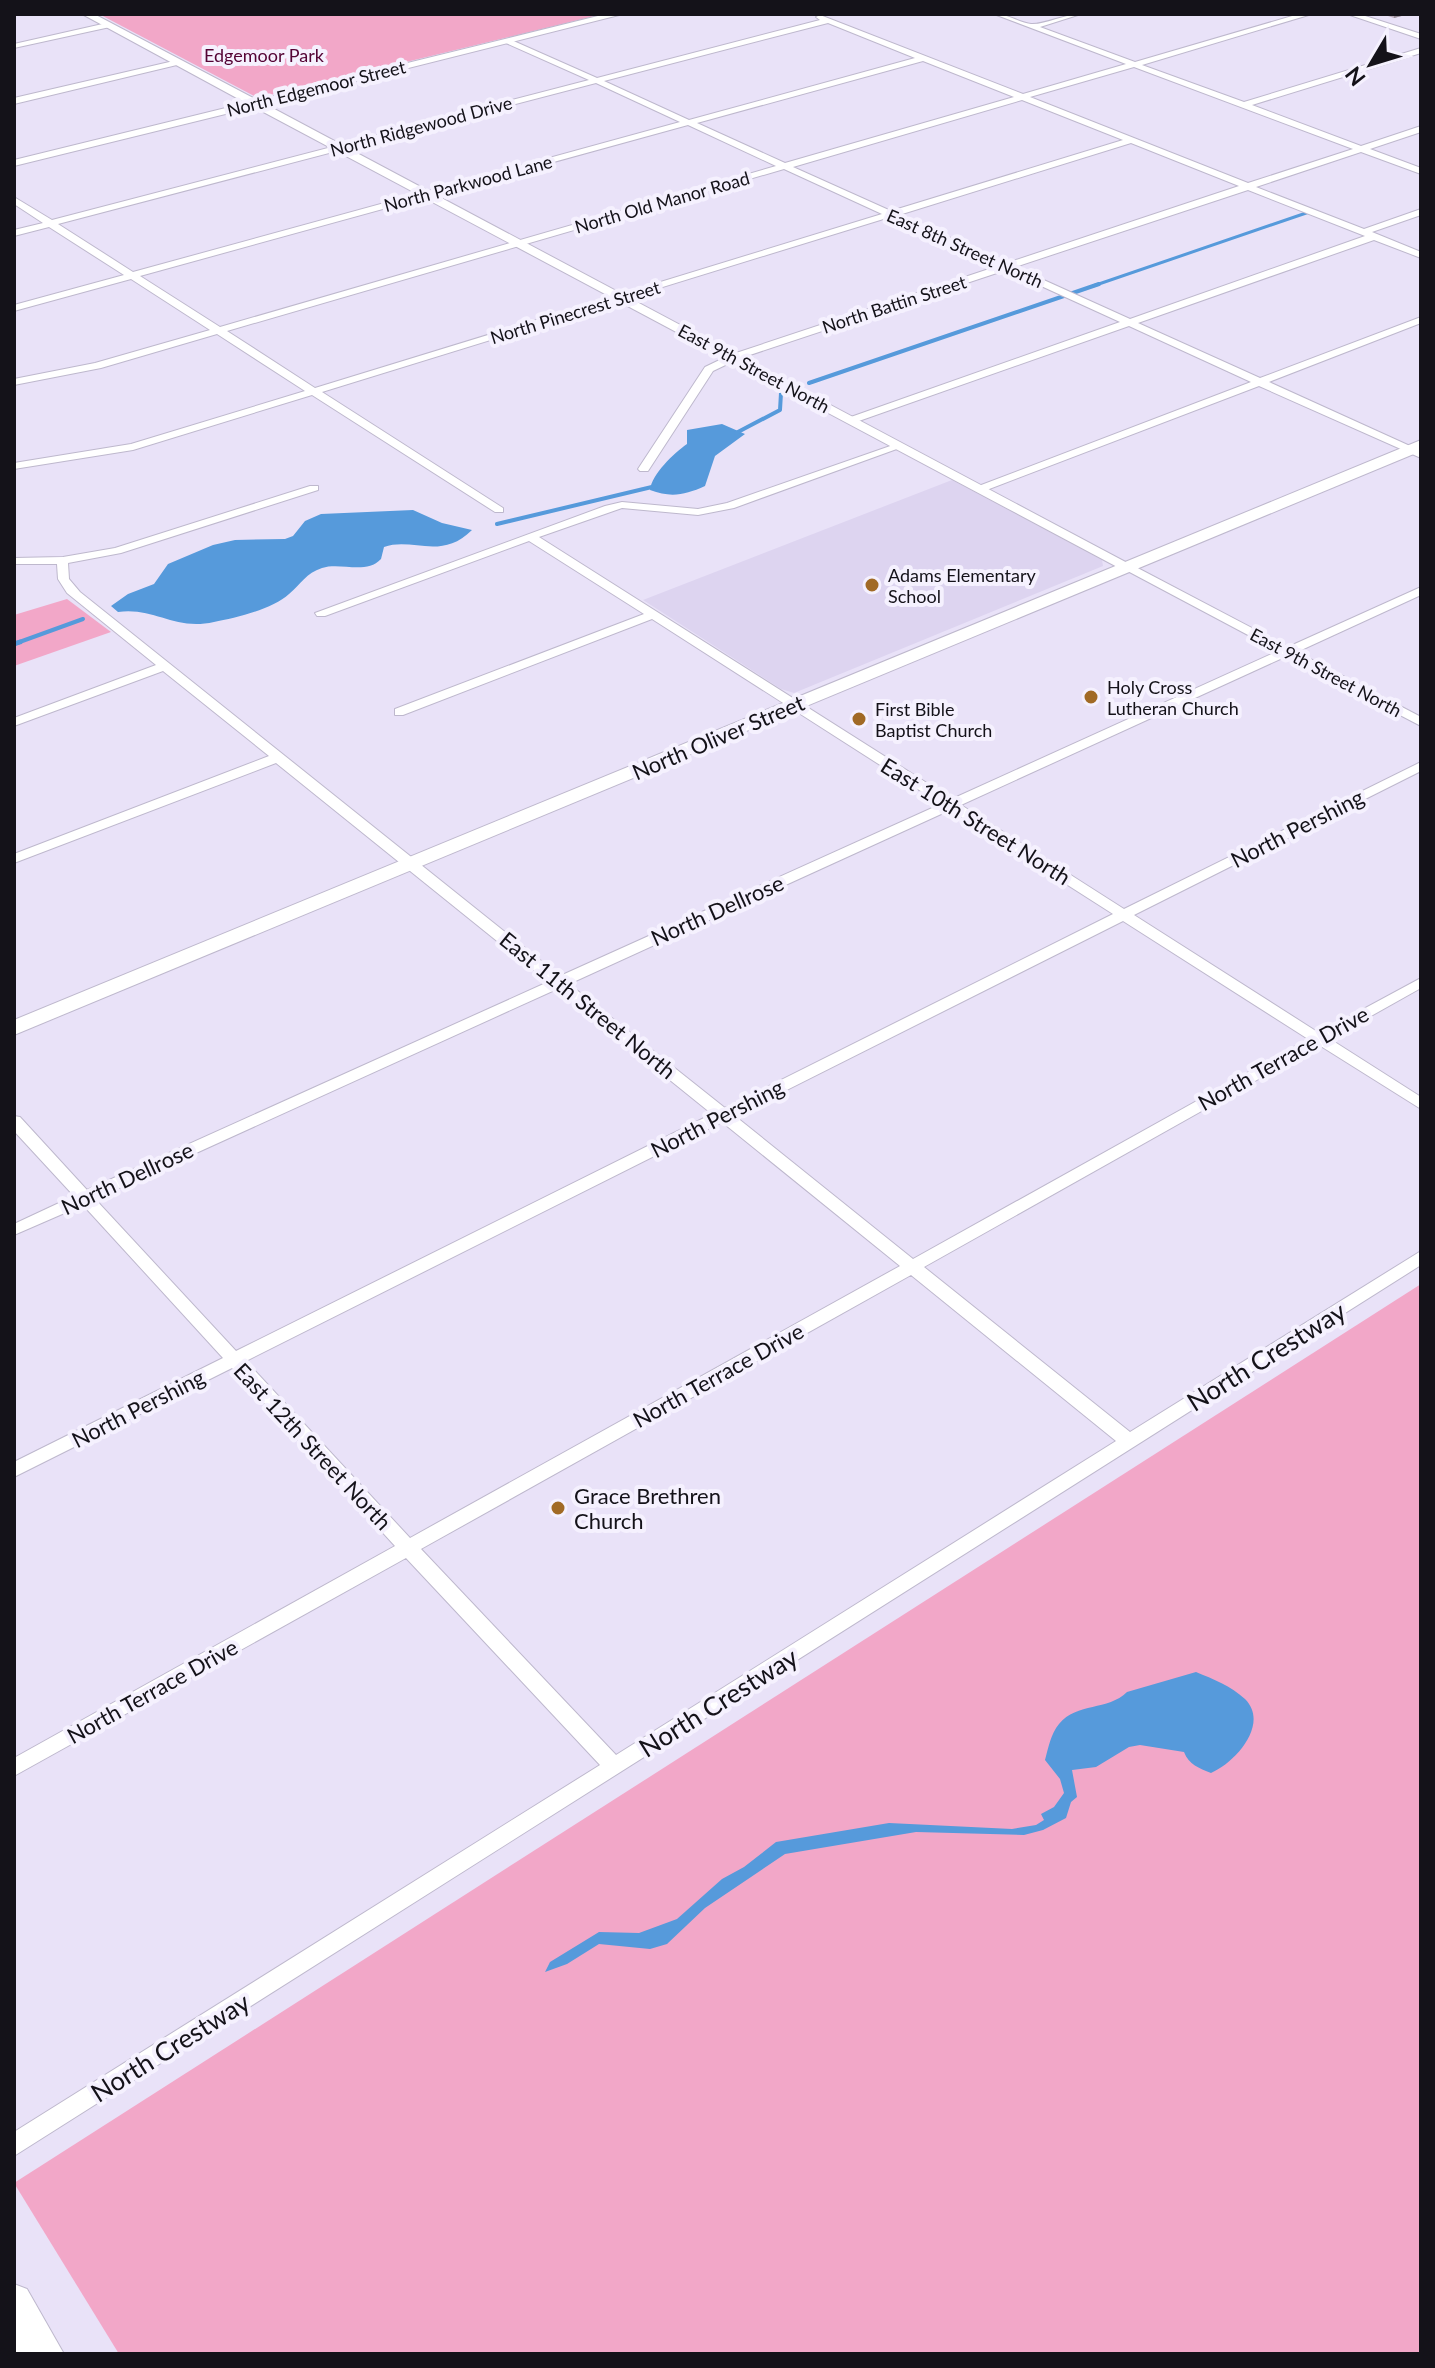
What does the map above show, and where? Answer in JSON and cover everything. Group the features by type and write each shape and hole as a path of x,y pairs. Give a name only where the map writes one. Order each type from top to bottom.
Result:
{"main road":[{"name":"North Oliver Street","path":"14,1028 1126,566 1417,450"},
{"path":"14,2301 31,2346"}],"street":[{"name":"East 9th Street North","path":"87,14 1421,722"},
{"name":"North Edgemoor Street","path":"14,163 618,14"},
{"path":"813,14 1421,255"},
{"path":"998,14 1421,171"},
{"path":"1032,27 1077,14"},
{"name":"North Old Manor Road","path":"14,382 97,366 1308,14"},
{"path":"1351,14 1421,37"},
{"name":"North Ridgewood Drive","path":"14,233 829,20"},
{"path":"14,46 107,25"},
{"name":"East 8th Street North","path":"509,41 1260,382 1417,450"},
{"path":"1244,105 1421,50"},
{"name":"North Parkwood Lane","path":"14,308 923,58"},
{"path":"14,101 178,62"},
{"name":"North Battin Street","path":"644,469 709,369 734,357 1421,129"},
{"name":"North Pinecrest Street","path":"14,466 133,447 1132,140"},
{"path":"14,200 499,510"},
{"path":"852,420 1130,323 1421,212"},
{"path":"980,489 1421,320"},
{"path":"321,613 622,505 698,512 730,506 900,446"},
{"path":"14,561 63,560 134,547 314,488"},
{"name":"East 10th Street North","path":"531,537 1421,1104"},
{"name":"East 11th Street North","path":"63,560 61,575 65,585 1130,1442"},
{"name":"North Dellrose","path":"14,1230 1421,591"},
{"path":"399,712 653,615"},
{"path":"14,722 166,666"},
{"path":"14,859 279,757"},
{"name":"North Pershing","path":"14,1470 1421,766"},
{"name":"North Terrace Drive","path":"14,1768 1421,982"},
{"name":"East 12th Street North","path":"14,1121 615,1767"},
{"name":"North Crestway","path":"14,2145 1421,1257"}],"shaded area":[{"name":"Adams Elementary School","path":"952,480 1102,560 1103,566 794,693 781,689 643,600"}],"green space":[{"name":"Edgemoor Park","path":"99,14 603,14 258,98"},
{"path":"67,599 111,632 14,666 14,615"},
{"path":"1421,1284 1421,2354 119,2354 14,2183"}],"water":[{"path":"722,424 745,434 715,456 705,486 678,494 650,490 659,471 687,444 687,430"},
{"path":"413,510 442,523 472,530 449,544 384,547 381,559 368,566 316,570 274,604 223,620 187,624 143,613 118,612 111,606 128,594 154,584 168,564 213,545 235,540 285,539 293,536 305,521 321,514"},
{"path":"1196,1672 1240,1694 1252,1709 1254,1720 1252,1731 1239,1752 1211,1773 1192,1763 1184,1752 1140,1745 1129,1747 1096,1767 1072,1770 1077,1797 1071,1802 1066,1818 1043,1830 1024,1835 916,1832 785,1854 705,1908 667,1944 650,1949 599,1944 567,1964 545,1972 550,1962 599,1932 639,1933 677,1919 722,1879 744,1867 776,1842 889,1823 1012,1829 1036,1825 1044,1820 1041,1814 1054,1807 1064,1793 1060,1779 1045,1760 1052,1736 1066,1717 1111,1702 1127,1692"}],"waterway":[{"path":"1093,286 1312,211"},
{"path":"809,383 1099,284"},
{"path":"736,433 780,410 781,393"},
{"path":"497,524 656,486"},
{"path":"20,642 14,644 83,619"}],"place":[{"name":"Adams Elementary School","path":"872,585"},
{"name":"Holy Cross Lutheran Church","path":"1091,697"},
{"name":"First Bible Baptist Church","path":"859,719"},
{"name":"Grace Brethren Church","path":"558,1508"}]}
